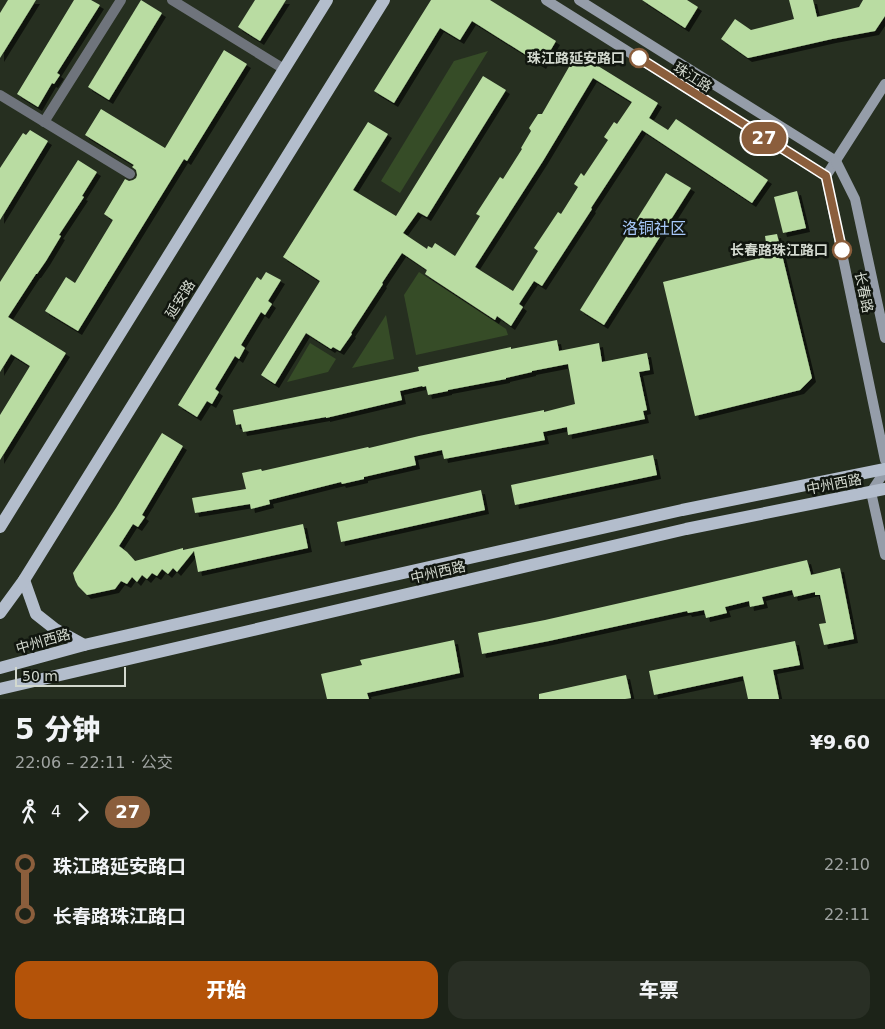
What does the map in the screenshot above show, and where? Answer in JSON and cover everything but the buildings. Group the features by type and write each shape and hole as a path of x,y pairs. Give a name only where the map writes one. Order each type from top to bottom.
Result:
{"main road":[{"path":"0,527 327,0"},
{"name":"延安路","path":"0,613 24,580 384,0"},
{"name":"珠江路","path":"546,0 826,176"},
{"name":"珠江路","path":"579,0 836,162"},
{"path":"826,176 885,84"},
{"name":"长春路","path":"836,162 854,199 885,338"},
{"name":"长春路","path":"826,176 885,460"},
{"path":"885,470 871,492 885,554"},
{"name":"中州西路","path":"0,668 84,645 682,510 885,470"},
{"name":"中州西路","path":"0,689 686,530 885,489"},
{"path":"24,580 36,614 55,629 84,645"}],"street":[{"path":"44,122 121,0"},
{"path":"172,0 284,69"},
{"path":"0,95 130,174"}],"green space":[{"path":"488,51 400,193 381,181 454,61"},
{"path":"419,272 506,329 508,335 416,355 404,295"},
{"path":"386,315 394,359 352,368"},
{"path":"310,343 336,359 328,372 287,382"}],"bus line":[{"name":"27","path":"639,58 826,176 842,250"}],"place":[{"name":"珠江路延安路口","path":"639,58"},
{"name":"长春路珠江路口","path":"842,250"}],"district":[{"name":"洛铜社区","path":"654,228"}]}
